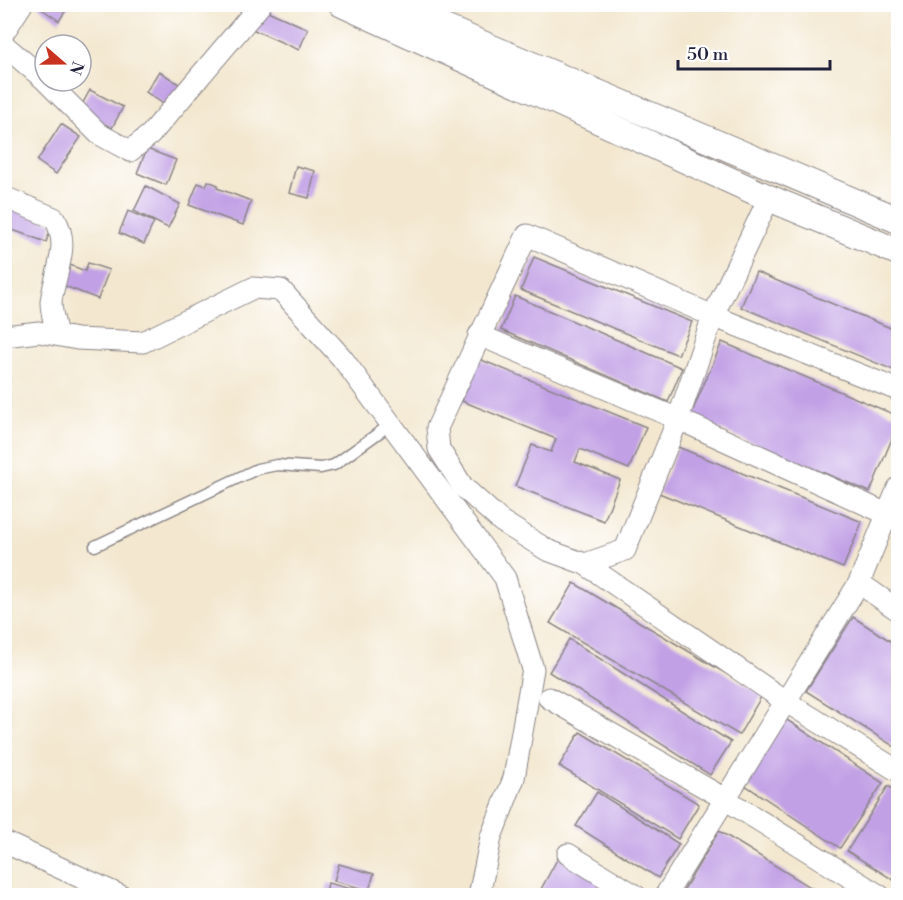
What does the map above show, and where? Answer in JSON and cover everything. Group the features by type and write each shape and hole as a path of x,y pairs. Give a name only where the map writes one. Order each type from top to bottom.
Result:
{"street":[{"path":"57,93 99,134 130,151 151,134 261,4"},
{"path":"342,4 769,198 898,252"},
{"path":"388,4 898,220"},
{"path":"4,32 16,6"},
{"path":"4,45 33,70"},
{"path":"4,197 54,218 59,225 62,256 51,303 57,335"},
{"path":"585,564 625,550 678,419 713,316 769,198"},
{"path":"898,390 713,316 527,235 437,428 439,449 463,487 501,521 547,550 585,564 785,701 898,771"},
{"path":"4,336 39,332 77,339 143,342 253,288 281,290 342,357 505,578 533,669 514,778 491,837 479,896"},
{"path":"479,334 678,419 892,517"},
{"path":"665,896 859,583 892,517 898,488"},
{"path":"859,583 898,610"},
{"path":"549,698 724,799 880,896"},
{"path":"4,842 121,896"},
{"path":"568,854 636,896"}],"lane":[{"path":"95,546 257,469 277,465 321,468 334,465 391,424"}],"building":[{"path":"35,4 70,4 59,21"},
{"path":"261,8 308,29 299,50 252,29"},
{"path":"159,71 185,88 171,109 146,92"},
{"path":"93,92 123,107 112,128 79,110 88,93"},
{"path":"61,124 81,137 56,174 37,161"},
{"path":"147,149 176,160 166,185 137,173"},
{"path":"296,166 315,171 309,198 289,193"},
{"path":"208,181 218,185 217,188 251,201 243,225 189,205 198,183 206,186"},
{"path":"146,186 180,204 168,228 134,211"},
{"path":"7,206 53,223 46,242 4,227"},
{"path":"128,211 154,222 144,244 119,233"},
{"path":"534,257 692,322 678,355 521,290"},
{"path":"88,263 109,270 98,299 62,285 70,265 85,271"},
{"path":"756,272 898,331 898,372 741,307"},
{"path":"515,296 682,368 668,402 501,330"},
{"path":"722,342 898,416 898,424 870,492 690,417"},
{"path":"479,359 646,427 629,469 580,449 575,462 620,480 604,521 515,486 532,445 551,452 556,439 462,401"},
{"path":"678,447 862,522 843,568 659,493"},
{"path":"574,583 762,695 739,735 550,623"},
{"path":"853,617 898,646 898,749 806,691"},
{"path":"569,639 731,742 710,775 549,672"},
{"path":"784,718 883,783 840,848 742,783"},
{"path":"580,732 699,804 678,839 559,766"},
{"path":"888,786 898,792 898,883 847,851"},
{"path":"597,792 679,844 658,878 576,826"},
{"path":"719,831 825,896 680,896"},
{"path":"559,856 628,896 548,896 540,891"},
{"path":"339,864 374,874 369,890 334,881"},
{"path":"328,883 375,895 375,896 325,896"}]}
